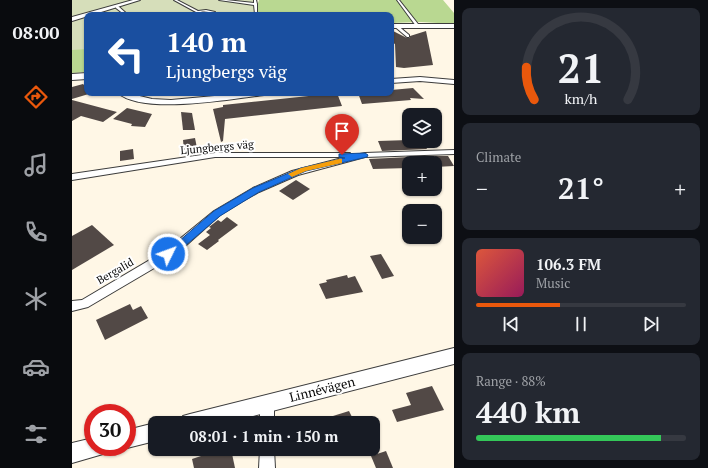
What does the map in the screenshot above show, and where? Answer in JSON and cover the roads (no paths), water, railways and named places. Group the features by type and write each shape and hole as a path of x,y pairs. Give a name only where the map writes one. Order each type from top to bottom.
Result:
{"street":[{"path":"99,12 138,0"},
{"path":"72,19 84,16"},
{"path":"394,26 454,26"},
{"path":"72,77 84,76"},
{"path":"394,81 420,79 454,82"},
{"path":"129,96 160,101 207,96"},
{"name":"Bergalid","path":"72,306 84,304 168,254 217,213 256,190 304,170 365,155 454,152"},
{"name":"Ljungbergs väg","path":"72,177 216,155 365,155"},
{"name":"Linnévägen","path":"217,416 454,356"},
{"path":"267,403 267,416"},
{"path":"136,437 148,434"},
{"path":"72,453 84,450"},
{"path":"267,456 267,468"}],"lane":[{"path":"175,0 198,12 212,12"},
{"path":"220,0 256,2"},
{"path":"398,0 417,25"},
{"path":"117,7 123,12"},
{"path":"394,27 408,36"}]}
